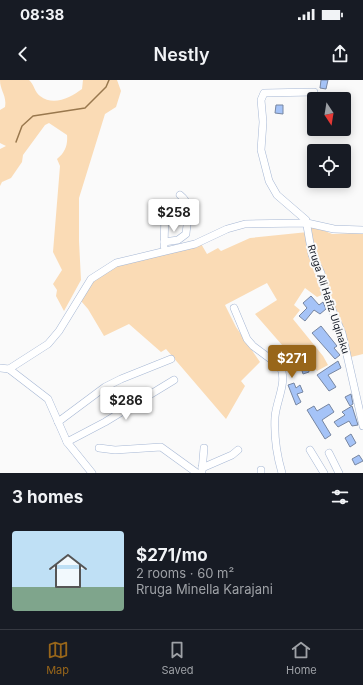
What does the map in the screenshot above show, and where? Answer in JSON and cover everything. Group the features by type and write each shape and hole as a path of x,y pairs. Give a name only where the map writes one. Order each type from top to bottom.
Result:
{"street":[{"path":"307,92 264,93 261,100 263,122 261,150 269,181 277,195 304,217 307,223"},
{"path":"164,242 178,240 186,234 188,207 185,199 180,195"},
{"path":"164,252 165,213"},
{"path":"9,369 40,350 54,338 88,283 98,273 116,263 200,242 227,229 245,224 307,223 334,229 363,230"},
{"name":"Rruga Ali Hafiz Ulqinaku","path":"307,223 312,255 321,274 325,294 342,333 363,426"},
{"path":"234,308 247,339 253,346 280,366 282,370 282,388 275,416 282,473"},
{"path":"58,422 110,384 171,359"},
{"path":"0,368 9,369 48,399 67,442 92,473"},
{"path":"67,442 105,422 174,380"},
{"path":"99,448 115,450 161,447 200,471"},
{"path":"200,471 204,448"},
{"path":"200,471 232,455 238,450"},
{"path":"310,450 324,473"},
{"path":"329,454 339,473"}],"shaded area":[{"path":"0,80 29,80 38,95 51,101 68,98 78,92 82,89 83,80 117,80 121,91 116,107 105,114 79,198 81,280 64,311 56,296 57,290 53,284 62,270 53,252 60,166 57,159 65,148 67,135 49,123 45,125 23,155 22,162 11,178 2,182 0,186 0,149 6,146 0,143 0,110 5,107 5,103"},
{"path":"307,223 332,234 363,233 363,354 347,358 324,294 317,297 305,288 294,305 300,310 293,319 323,356 328,365 317,371 299,349 289,353 255,314 277,300 267,283 225,305 236,327 260,362 241,381 245,386 226,419 166,349 161,352 129,324 104,336 88,309 81,301 88,283 112,265 200,242 207,254 218,248 221,251 250,238 308,232"}],"building":[{"path":"321,80 328,80 326,89 320,88"},
{"path":"276,105 283,105 283,114 275,113"},
{"path":"311,296 319,305 323,302 326,309 320,314 314,310 305,321 299,316 307,308 303,303"},
{"path":"321,326 337,346 334,348 340,355 335,359 312,333"},
{"path":"338,361 341,368 328,375 336,387 329,391 317,375"},
{"path":"307,362 309,372 303,374 300,364"},
{"path":"294,383 296,388 300,385 303,392 297,394 301,402 296,405 288,385"},
{"path":"351,394 353,404 350,406 345,397"},
{"path":"329,404 334,412 322,420 331,435 325,439 307,410 314,406 317,411"},
{"path":"352,406 358,425 352,426 349,421 338,427 334,422 345,415 342,412"},
{"path":"351,434 356,443 350,447 345,438"},
{"path":"359,455 363,461 355,465 352,459"}],"waterway":[{"path":"16,142 22,126 33,116 85,108 106,87 109,80"}]}
